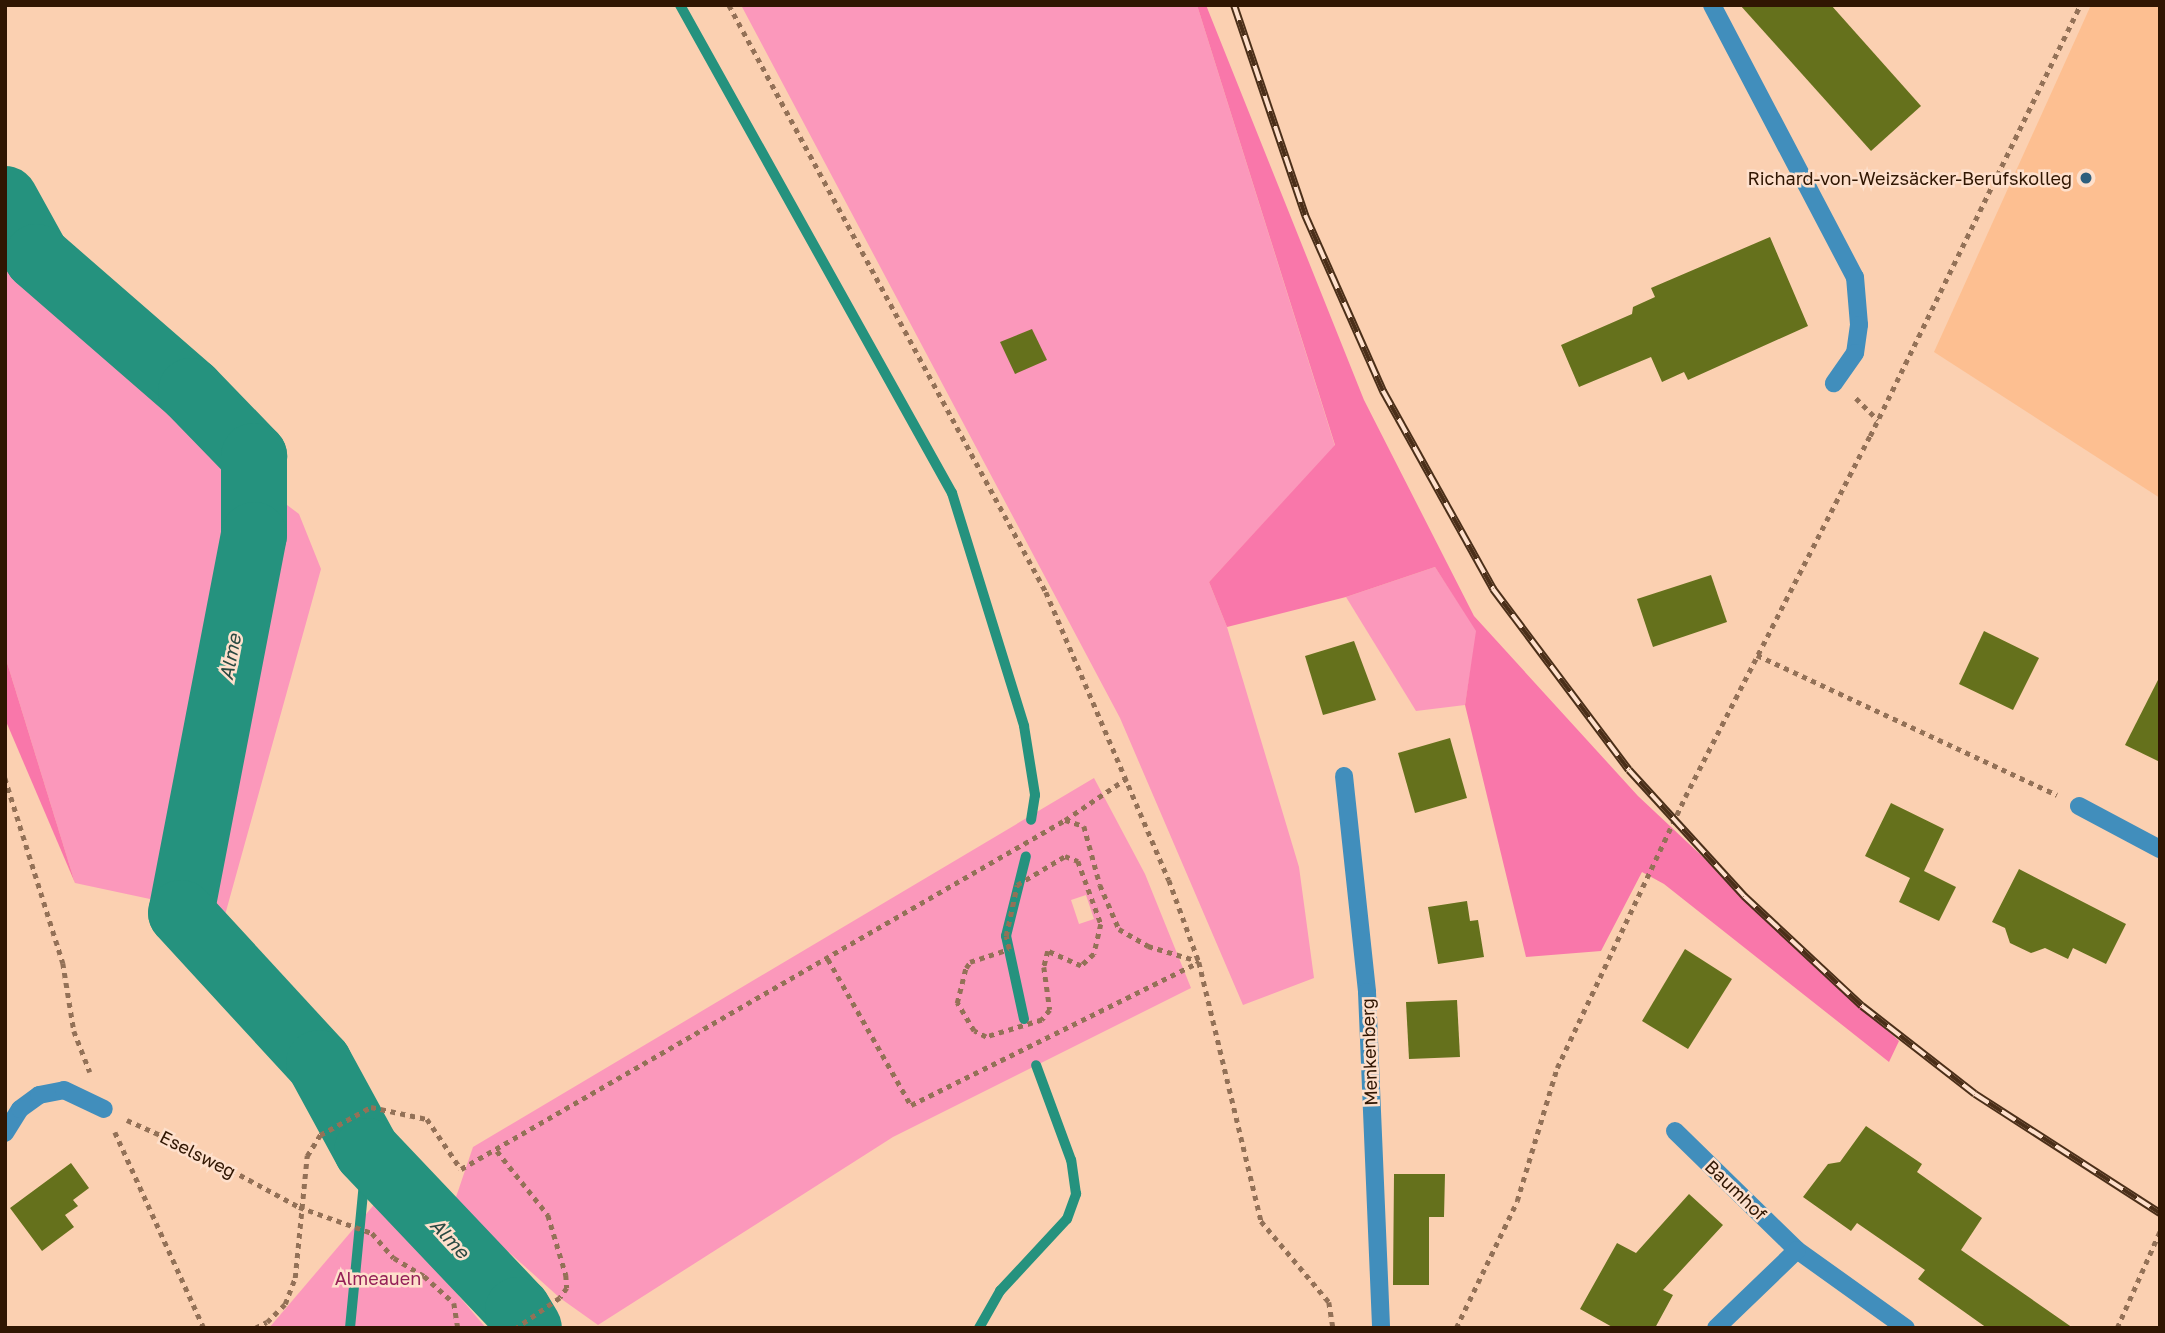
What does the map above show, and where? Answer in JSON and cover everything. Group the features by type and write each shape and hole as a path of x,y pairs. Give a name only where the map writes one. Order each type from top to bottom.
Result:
{"street":[{"path":"1712,5 1856,277 1859,325 1854,353 1834,383"},
{"name":"Menkenberg","path":"1344,776 1367,992 1381,1328"},
{"path":"2079,806 2160,849"},
{"path":"5,1133 20,1109 39,1095 64,1090 104,1109"},
{"name":"Baumhof","path":"1675,1131 1797,1250 1906,1328"},
{"path":"1716,1328 1797,1250"}],"path":[{"path":"729,5 1046,592 1127,778 1199,962 1261,1221 1329,1302 1333,1328"},
{"path":"1456,1328 1517,1201 1557,1069 1757,655 1870,436 2080,5"},
{"path":"1757,655 2079,806"},
{"path":"5,778 63,963 74,1031 104,1109 204,1328"},
{"path":"255,1328 285,1304 295,1278 299,1207 307,1156 320,1135 371,1107 428,1119 461,1169 497,1151 1065,820 1127,778"},
{"path":"1065,820 1084,826 1100,885 1119,929 1148,946 1199,962"},
{"path":"1073,856 1088,889 1101,924 1100,939 1089,962 1081,966 1052,950 1044,956 1051,1002 1042,1020 1000,1035 986,1037 974,1031 957,1003 966,968 970,962 1009,949 1006,936 1017,885 1054,861 1073,856"},
{"path":"1088,889 1100,885"},
{"path":"828,959 911,1105 1199,962"},
{"name":"Eselsweg","path":"104,1109 196,1151 299,1207 372,1233 394,1258 454,1303 458,1328"},
{"path":"497,1151 548,1215 566,1275 567,1288 559,1298 517,1328"},
{"path":"2117,1328 2160,1230"}],"shaded area":[{"path":"1197,5 1206,5 1364,400 1474,616 1638,796 1899,1041 1889,1062 1664,884 1642,872 1601,951 1526,957 1465,705 1476,631 1435,567 1346,597 1227,627 1209,582 1335,445"},
{"name":"Richard-von-Weizsäcker-Berufskolleg","path":"2091,5 2160,5 2160,498 1934,352"},
{"path":"5,656 75,883 5,719"}],"green space":[{"path":"741,5 1197,5 1335,446 1209,582 1227,627 1299,867 1314,978 1243,1005 1120,718"},
{"path":"5,234 24,267 218,453 299,514 321,569 225,915 75,883 5,656"},
{"path":"1435,567 1477,631 1465,705 1416,711 1346,597"},
{"path":"1094,778 1145,874 1191,988 893,1137 598,1325 560,1298 454,1203 473,1147","holes":["1086,895 1094,919 1079,924 1071,900"]},
{"name":"Almeauen","path":"378,1200 486,1328 269,1328"}],"building":[{"path":"1740,5 1831,5 1921,106 1871,151"},
{"path":"1770,237 1808,326 1688,380 1684,372 1662,382 1651,357 1579,387 1561,345 1632,314 1633,307 1655,297 1651,288"},
{"path":"1032,329 1047,360 1015,374 1000,342"},
{"path":"1711,575 1727,622 1653,647 1637,599"},
{"path":"1984,631 2039,658 2013,710 1959,684"},
{"path":"1354,641 1376,700 1323,715 1305,656"},
{"path":"2160,676 2160,762 2125,745"},
{"path":"1450,738 1467,798 1415,813 1398,753"},
{"path":"1891,803 1944,829 1924,871 1956,887 1939,921 1899,902 1910,878 1865,856"},
{"path":"2019,869 2126,924 2106,964 2073,948 2068,959 2045,948 2031,953 2010,943 2005,928 1992,922"},
{"path":"1467,901 1470,921 1478,920 1484,957 1438,964 1428,907"},
{"path":"1685,949 1732,979 1688,1049 1642,1021"},
{"path":"1457,1000 1460,1057 1409,1059 1406,1002"},
{"path":"1866,1126 1922,1164 1917,1172 1982,1218 1961,1250 2073,1328 1987,1328 1918,1279 1925,1270 1857,1223 1851,1231 1803,1197 1828,1164 1840,1162"},
{"path":"71,1163 89,1188 73,1200 78,1206 65,1215 74,1227 42,1251 10,1208"},
{"path":"1394,1174 1445,1174 1444,1217 1429,1217 1429,1285 1393,1285"},
{"path":"1689,1194 1723,1225 1663,1290 1673,1295 1655,1328 1614,1328 1580,1309 1617,1243 1636,1253"}],"waterway":[{"path":"680,5 952,493 1024,726 1035,795 1031,820"},
{"name":"Alme","path":"5,199 37,257 191,391 254,456 254,535 181,913 319,1063 367,1151 518,1310 529,1328"},
{"path":"1024,1019 1006,936 1026,856"},
{"path":"979,1328 1000,1291 1067,1219 1076,1194 1071,1160 1036,1065"},
{"name":"Alme","path":"350,1328 367,1151"}],"railway":[{"path":"1234,5 1305,215 1383,391 1493,589 1629,770 1744,896 1862,1006 1975,1094 2160,1213"}],"place":[{"name":"Richard-von-Weizsäcker-Berufskolleg","path":"2086,178"}]}
